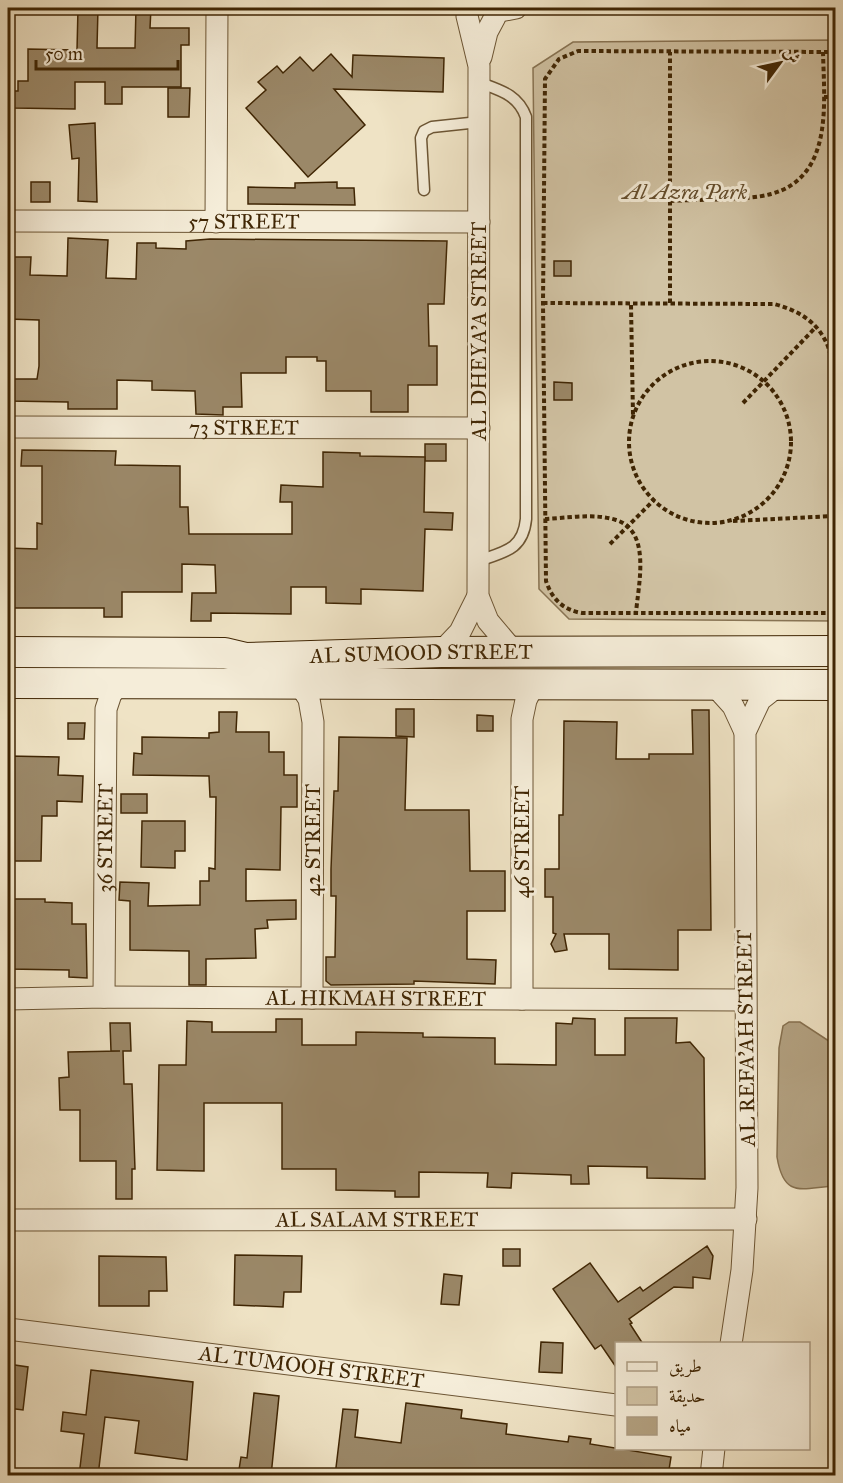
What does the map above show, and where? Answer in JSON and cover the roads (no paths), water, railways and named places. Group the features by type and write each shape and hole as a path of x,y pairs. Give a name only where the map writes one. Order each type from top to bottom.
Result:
{"street":[{"path":"216,222 217,8"},
{"path":"460,10 481,22 503,11"},
{"name":"AL DHEYA'A STREET","path":"460,10 479,74"},
{"name":"AL DHEYA'A STREET","path":"503,11 487,32 479,74 478,596 488,621 515,653"},
{"name":"57 STREET","path":"8,221 479,222"},
{"name":"73 STREET","path":"8,428 478,428"},
{"name":"AL DHEYA'A STREET","path":"441,652 460,632 478,596"},
{"name":"AL SUMOOD STREET","path":"8,652 225,653 246,658 441,652 836,651"},
{"path":"132,684 152,658 246,658"},
{"name":"AL SUMOOD STREET","path":"8,683 836,685"},
{"name":"36 STREET","path":"104,997 106,709 111,694 132,684"},
{"name":"42 STREET","path":"300,685 309,699 314,722 312,998"},
{"name":"AL REFA'AH STREET","path":"714,685 733,706 745,732"},
{"name":"AL REFA'AH STREET","path":"731,1342 742,1270 746,1219 745,732 760,700 779,685"},
{"name":"46 STREET","path":"522,999 522,718 526,700 533,686"},
{"name":"AL HIKMAH STREET","path":"8,999 104,997 744,1000"},
{"name":"AL SALAM STREET","path":"8,1220 746,1219"},
{"name":"AL TUMOOH STREET","path":"8,1329 615,1405"},
{"path":"711,1476 714,1450"}],"lane":[{"path":"478,561 517,544 525,533 526,126 526,117 517,100 479,74"},
{"path":"424,190 421,138 424,131 432,127 478,122"}],"water":[{"path":"789,1022 800,1022 835,1045 835,1186 796,1188 784,1180 780,1170 777,1157 779,1048 783,1026"}],"park label":[{"name":"Al Azra Park","path":"685,192"}]}
